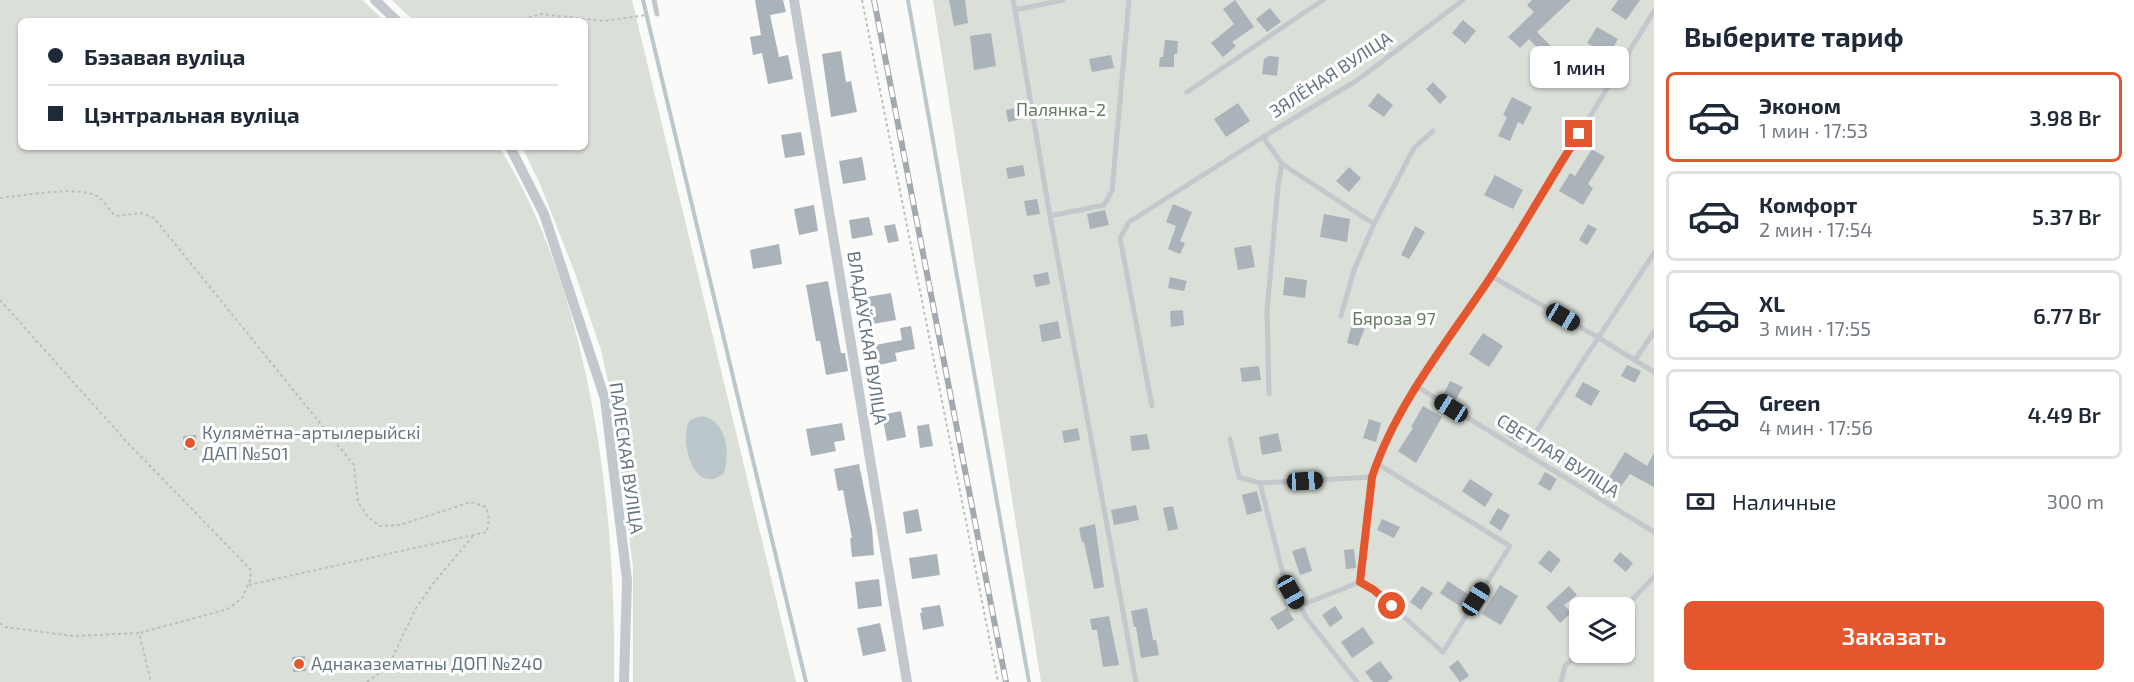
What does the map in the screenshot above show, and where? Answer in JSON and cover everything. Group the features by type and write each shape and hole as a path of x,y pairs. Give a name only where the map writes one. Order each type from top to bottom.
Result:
{"street":[{"path":"375,0 394,18"},
{"name":"ВЛАДАЎСКАЯ ВУЛІЦА","path":"794,0 907,682"},
{"name":"ПАЛЕСКАЯ ВУЛІЦА","path":"512,150 544,214 605,399 627,580 624,682"}],"lane":[{"path":"654,0 657,14"},
{"path":"1013,0 1050,216 1136,682"},
{"path":"1015,10 1063,0"},
{"path":"1050,216 1104,205 1112,191 1129,0"},
{"path":"1187,92 1323,0"},
{"name":"ЗЯЛЁНАЯ ВУЛІЦА","path":"1374,224 1282,164 1263,137 1359,79 1463,0"},
{"path":"1360,582 1372,477 1416,386 1491,276 1654,11"},
{"path":"1341,316 1354,270 1374,224 1414,148 1433,131"},
{"path":"1152,406 1120,238 1129,222 1263,137"},
{"path":"1269,394 1267,311 1282,164"},
{"path":"1522,452 1654,253"},
{"path":"1491,276 1654,372"},
{"path":"1635,360 1654,332"},
{"name":"СВЕТЛАЯ ВУЛІЦА","path":"1416,386 1654,532"},
{"path":"1230,440 1239,477 1260,483 1372,477"},
{"path":"1360,582 1374,590 1443,652 1510,546 1377,463"},
{"path":"1260,483 1284,578 1307,619 1357,682"},
{"path":"1635,597 1654,577"},
{"path":"1299,606 1360,582"},
{"path":"1561,682 1565,666 1569,662"}],"path":[{"path":"862,0 998,682"},
{"path":"527,18 541,14 576,18"},
{"path":"588,19 603,21 657,14"},
{"path":"0,198 83,191 100,198 109,211 116,216 142,213 154,218 354,465 358,502 368,517 380,526 400,525 471,502 486,507 489,519 487,532 248,585"},
{"path":"0,300 125,440 250,569 251,578 242,597 228,609 139,633 73,636 0,628"},
{"path":"367,682 388,667 416,608 435,581 473,536"},
{"path":"0,623 4,627"},
{"path":"139,633 151,682"}],"green space":[{"path":"0,0 362,0 382,18 18,18 18,150 501,150 530,205 556,268 577,336 592,406 603,477 610,547 614,616 614,682 0,682"},
{"path":"392,0 632,0 796,682 633,682 633,567 610,391 601,350 575,273 540,184 523,150 588,150 588,18 411,18"},
{"name":"Бяроза 97","path":"933,0 1654,0 1654,682 1041,682"}],"shaded area":[{"path":"702,416 717,424 725,438 727,456 724,473 713,479 704,478 696,472 687,451 687,428 690,420"}],"building":[{"path":"755,0 783,0 786,12 770,15 779,57 788,55 793,79 768,84 762,53 753,55 750,37 761,35"},
{"path":"949,0 965,0 968,23 954,26"},
{"path":"1235,0 1254,27 1232,42 1236,46 1223,57 1211,43 1234,24 1223,9"},
{"path":"1532,0 1571,0 1537,32 1552,47 1544,55 1529,39 1520,48 1508,37 1534,12 1527,5"},
{"path":"1618,0 1640,0 1626,20 1611,10"},
{"path":"1270,8 1281,22 1267,32 1256,19"},
{"path":"1463,20 1476,31 1465,44 1452,33"},
{"path":"1597,27 1618,39 1609,55 1587,43"},
{"path":"991,33 996,66 974,70 970,36"},
{"path":"1165,40 1178,41 1177,54 1174,54 1174,67 1159,67"},
{"path":"841,51 846,82 851,81 857,112 831,117 822,54"},
{"path":"1111,55 1114,68 1092,72 1089,59"},
{"path":"1269,56 1279,57 1277,76 1262,74 1264,59"},
{"path":"1433,82 1447,97 1440,104 1426,89"},
{"path":"1378,93 1393,105 1384,117 1368,106"},
{"path":"1512,97 1532,107 1523,125 1518,122 1510,141 1498,136 1507,117 1503,115"},
{"path":"1238,103 1250,121 1226,137 1214,119"},
{"path":"1058,105 1061,117 1045,120 1043,108"},
{"path":"1020,107 1022,119 1008,122 1006,110"},
{"path":"801,132 805,155 785,158 781,135"},
{"path":"1592,149 1605,157 1588,184 1593,188 1583,205 1559,191 1570,173 1575,176"},
{"path":"862,157 866,180 843,184 839,161"},
{"path":"1023,165 1025,176 1008,179 1006,168"},
{"path":"1349,167 1361,178 1349,192 1336,181"},
{"path":"1495,175 1523,190 1513,209 1484,195"},
{"path":"1037,199 1040,214 1027,216 1024,201"},
{"path":"1173,204 1192,212 1180,241 1185,243 1180,254 1168,249 1176,226 1166,222"},
{"path":"814,205 818,231 799,235 794,209"},
{"path":"1105,210 1109,225 1090,229 1087,214"},
{"path":"1324,214 1350,219 1347,242 1320,237"},
{"path":"869,217 873,235 852,239 849,220"},
{"path":"895,224 899,241 888,243 884,226"},
{"path":"1588,224 1597,229 1587,245 1579,240"},
{"path":"1415,226 1425,232 1409,259 1401,255"},
{"path":"779,244 782,264 753,269 750,250"},
{"path":"1251,245 1255,267 1238,270 1234,248"},
{"path":"1048,272 1050,284 1036,287 1033,275"},
{"path":"1170,277 1187,281 1184,291 1168,288"},
{"path":"1285,277 1307,280 1305,298 1283,295"},
{"path":"828,281 841,353 845,353 848,371 826,375 820,341 816,341 806,285"},
{"path":"891,293 896,320 872,324 867,297"},
{"path":"1183,310 1184,325 1171,327 1170,311"},
{"path":"1354,315 1368,319 1358,346 1347,343"},
{"path":"1058,321 1061,338 1042,342 1039,325"},
{"path":"911,326 915,349 895,353 897,361 879,365 875,345 902,340 900,328"},
{"path":"1483,333 1503,346 1489,367 1469,354"},
{"path":"1627,365 1641,371 1635,383 1621,376"},
{"path":"1259,366 1261,380 1242,382 1240,368"},
{"path":"1450,381 1463,387 1455,401 1443,395"},
{"path":"1583,382 1600,391 1591,406 1575,396"},
{"path":"1423,406 1442,417 1416,463 1398,451 1413,428 1411,427"},
{"path":"901,411 906,437 887,441 882,415"},
{"path":"1369,419 1381,423 1376,442 1363,438"},
{"path":"1514,422 1526,430 1517,442 1505,435"},
{"path":"842,423 845,440 834,442 836,451 811,456 806,429"},
{"path":"929,424 933,446 920,448 917,426"},
{"path":"1078,428 1080,440 1064,443 1062,431"},
{"path":"1278,433 1282,451 1262,455 1259,437"},
{"path":"1147,434 1150,449 1132,451 1130,436"},
{"name":"Кулямётна-артылерыйскі ДАП №501","path":"196,435 197,450 184,450 183,436"},
{"path":"1625,452 1647,466 1654,453 1654,487 1630,474 1619,489 1607,481"},
{"path":"859,464 872,528 874,555 852,557 850,538 852,538 843,490 838,491 834,469"},
{"path":"1545,472 1557,479 1550,491 1538,484"},
{"path":"1470,479 1493,494 1485,507 1462,491"},
{"path":"1257,491 1262,511 1247,515 1242,495"},
{"path":"1136,505 1139,520 1114,525 1111,510"},
{"path":"1173,506 1178,529 1168,531 1163,508"},
{"path":"1498,508 1510,515 1501,531 1489,523"},
{"path":"918,509 922,531 906,534 903,512"},
{"path":"1382,519 1400,527 1394,538 1377,530"},
{"path":"1095,524 1104,587 1094,589 1079,528"},
{"path":"1305,547 1312,571 1300,575 1292,551"},
{"path":"1354,549 1356,568 1346,569 1344,550"},
{"path":"1549,550 1561,560 1551,573 1538,563"},
{"path":"1620,552 1633,563 1626,572 1613,561"},
{"path":"937,554 940,575 912,579 909,558"},
{"path":"879,579 882,606 858,609 855,582"},
{"path":"1448,581 1469,595 1461,607 1440,593"},
{"path":"1500,585 1518,596 1501,625 1482,614"},
{"path":"1422,586 1433,593 1421,610 1410,602"},
{"path":"1569,586 1577,595 1569,597 1569,601 1564,605 1569,611 1569,615 1560,623 1546,607"},
{"path":"940,605 944,626 923,630 921,608"},
{"path":"1335,606 1343,618 1330,627 1322,615"},
{"path":"1147,608 1153,640 1156,640 1159,655 1141,658 1131,611"},
{"path":"1287,608 1294,620 1278,630 1270,618"},
{"path":"1109,616 1119,665 1103,667 1097,630 1092,630 1090,619"},
{"path":"880,623 886,651 863,656 857,628"},
{"path":"1363,627 1374,643 1352,658 1341,642"},
{"name":"Аднаказематны ДОП №240","path":"305,656 306,671 293,672 292,657"},
{"path":"1458,660 1469,676 1460,682 1449,667"},
{"path":"1380,661 1393,678 1387,682 1373,682 1365,672"}],"waterway":[{"path":"643,0 806,682"},
{"path":"908,0 1029,682"}],"railway":[{"path":"874,0 1006,682"}],"place":[{"name":"Кулямётна-артылерыйскі ДАП №501","path":"190,443"},
{"name":"Аднаказематны ДОП №240","path":"299,664"}],"route":[{"path":"1392,606 1374,590 1360,582 1372,477 1377,463 1416,386 1491,276 1579,134"}],"park label":[{"name":"Палянка-2","path":"1061,110"}]}
